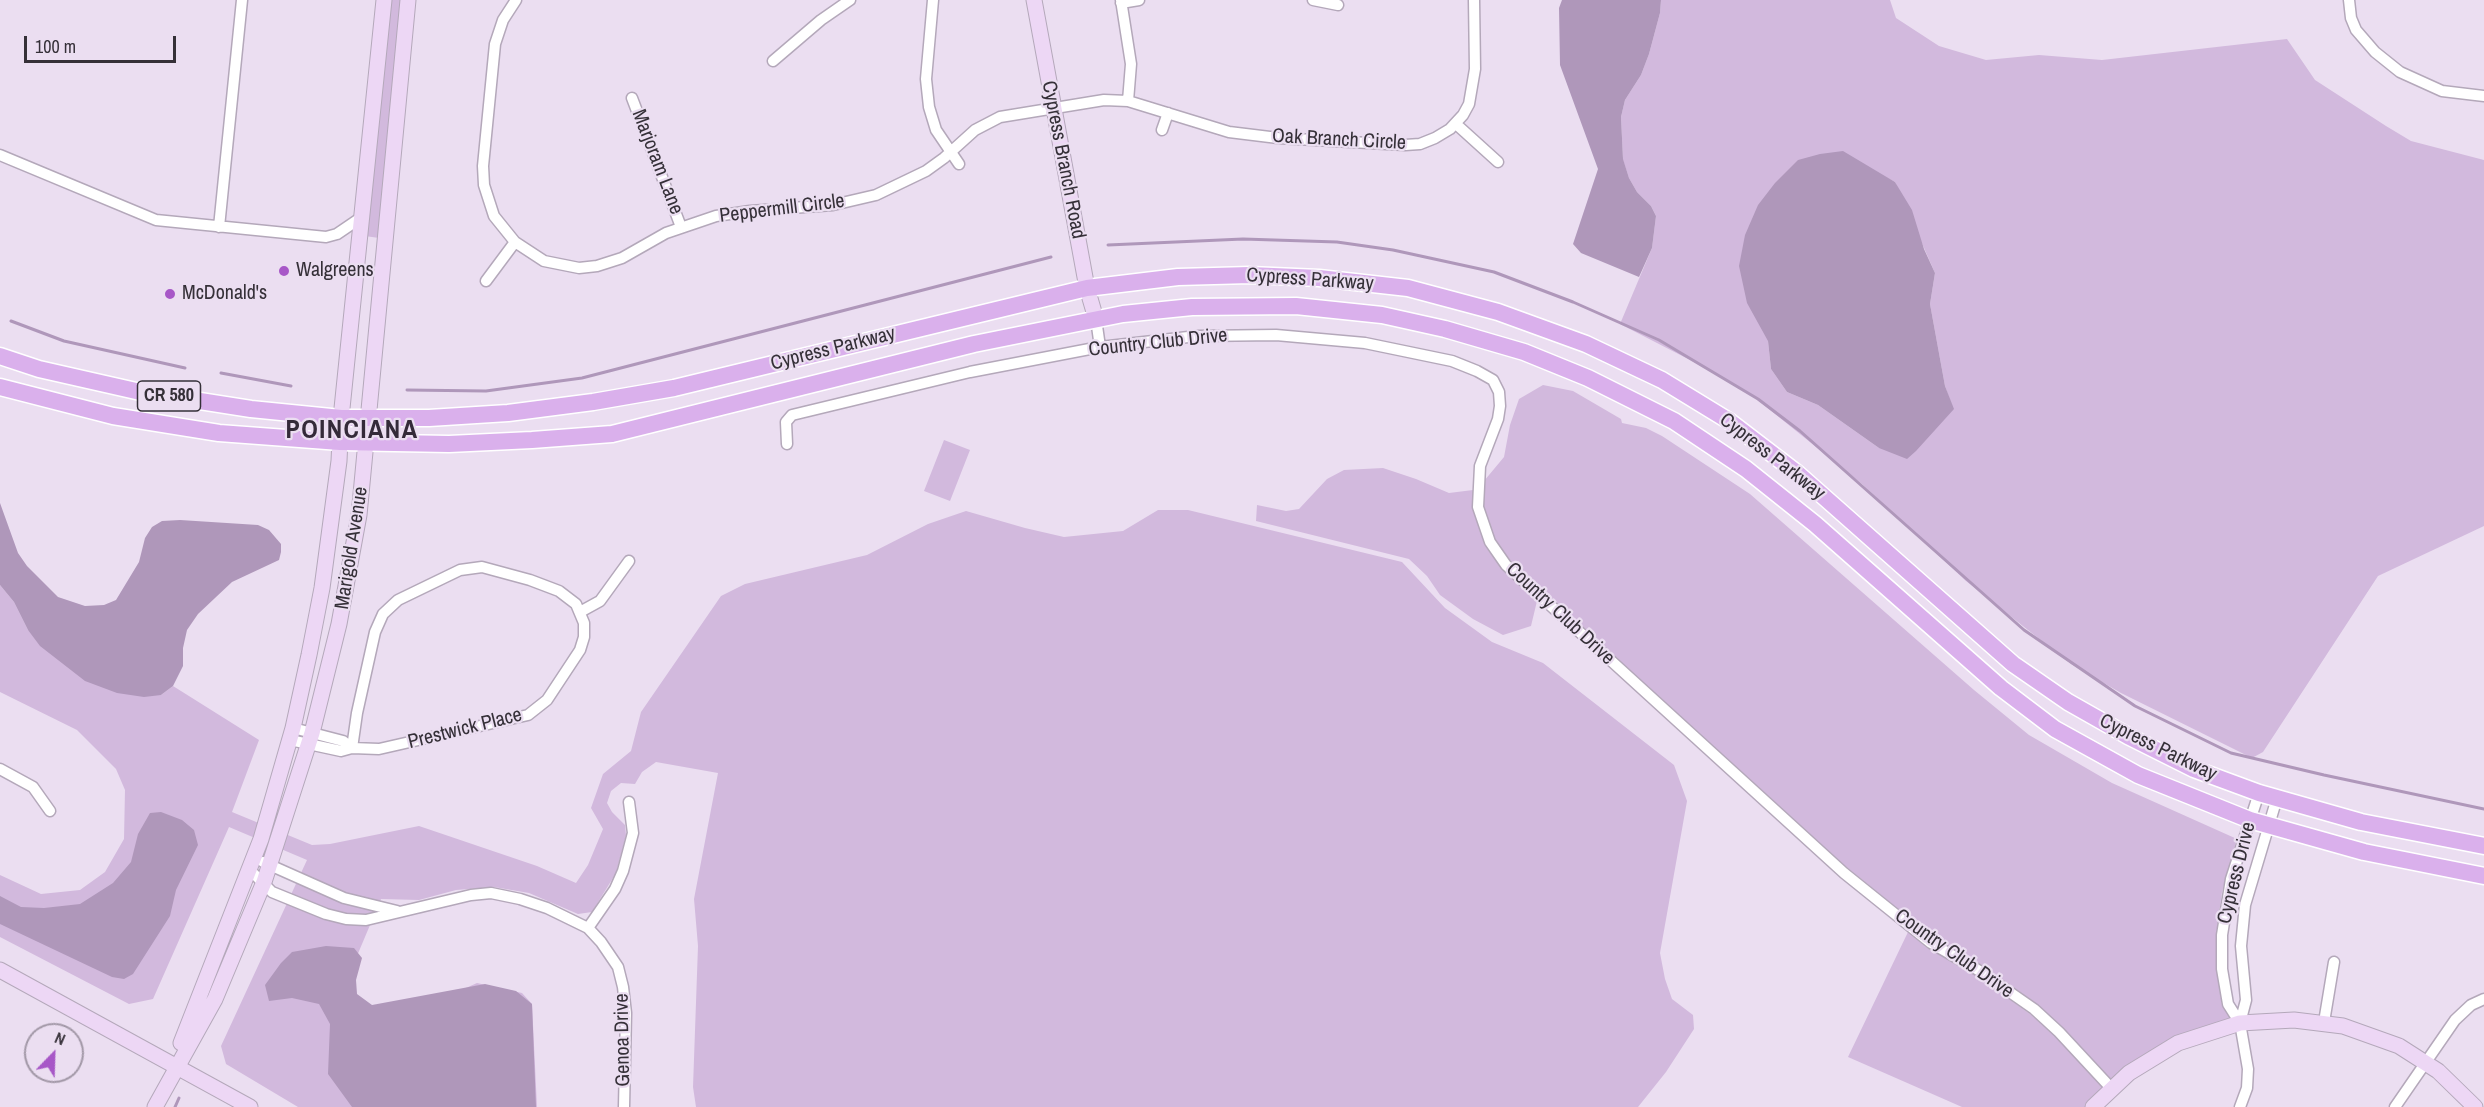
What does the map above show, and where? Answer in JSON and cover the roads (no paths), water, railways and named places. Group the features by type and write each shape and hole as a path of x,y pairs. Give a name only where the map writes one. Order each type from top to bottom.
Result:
{"main road":[{"name":"Marigold Avenue","path":"176,1067 182,1042 252,864 291,734 322,588 340,442 384,0"},
{"name":"Marigold Avenue","path":"155,1107 215,999 264,882 310,739 348,578 359,515 408,0"},
{"name":"Cypress Branch Road","path":"1034,0 1087,288 1096,319"},
{"name":"Cypress Parkway","path":"0,356 39,369 136,391 251,408 367,419 507,413 593,402 674,388 1087,288 1178,277 1250,275 1319,278 1408,288 1498,312 1586,344 1662,380 1729,421 1797,473 2013,664 2068,702 2194,769 2259,793 2361,822 2484,846"},
{"name":"Cypress Parkway","path":"0,387 83,409 166,426 262,438 449,444 612,434 974,344 1096,319 1192,306 1296,306 1382,315 1445,329 1524,352 1588,378 1674,421 1746,469 1815,524 2001,688 2055,729 2138,775 2250,820 2364,852 2484,876"},
{"path":"0,970 250,1107"},
{"path":"2093,1107 2111,1088 2142,1064 2178,1043 2240,1023 2284,1020 2324,1022 2381,1039 2425,1062 2452,1083 2475,1107"}],"street":[{"path":"219,227 242,0"},
{"name":"Peppermill Circle","path":"516,0 503,20 495,44 483,166 484,185 490,207 500,225 530,254 553,264 588,267 622,258 681,227 734,213 825,206 862,199 901,185 926,171 987,122 1012,114 1053,108"},
{"path":"773,61 821,20 850,0"},
{"path":"933,0 927,93 934,124 959,164"},
{"path":"1128,100 1131,64 1121,2 1139,0"},
{"path":"1313,0 1338,5"},
{"path":"1474,0 1474,85 1469,104 1456,124 1498,162"},
{"path":"2349,0 2351,18 2356,30 2375,52 2400,72 2442,91 2484,96"},
{"name":"Marjoram Lane","path":"632,98 681,227"},
{"name":"Oak Branch Circle","path":"1053,108 1104,100 1128,100 1229,132 1278,138 1405,145 1427,141 1456,124"},
{"path":"1162,130 1168,113"},
{"path":"0,155 150,219 326,237 337,234 362,217"},
{"path":"486,281 515,242"},
{"path":"1096,319 1100,348"},
{"name":"Country Club Drive","path":"787,444 786,422 792,415 960,374 1100,348 1197,336 1276,335 1376,345 1452,361 1493,380 1499,393 1498,419 1480,466 1478,507 1490,542 1506,565 1844,873 1931,943 1978,970 2034,1009 2059,1032 2111,1088"},
{"path":"352,748 357,713 375,632 383,614 399,600 460,570 482,567 560,591 571,599 580,612 600,602 629,561"},
{"name":"Prestwick Place","path":"291,734 340,751 352,748 379,749 528,715 547,700 580,650 584,630 580,612"},
{"path":"0,768 33,787 50,811"},
{"name":"Cypress Drive","path":"2240,1023 2228,1004 2222,969 2222,935 2231,879 2259,793"},
{"path":"2240,1107 2248,1078 2240,1023 2246,1000 2241,964 2243,916 2249,887 2277,798"},
{"path":"588,928 615,889 623,871 633,833 629,802"},
{"name":"Genoa Drive","path":"252,864 270,864 344,898 400,912"},
{"name":"Genoa Drive","path":"252,864 272,891 326,914 346,919 366,920 471,895 491,893 547,908 588,928 618,967 623,987 626,1013 624,1107"},
{"path":"2324,1022 2334,962"},
{"path":"2395,1107 2455,1020 2471,1005 2484,999"}],"waterway":[{"path":"1108,245 1243,239 1337,242 1393,250 1494,272 1573,302 1659,340 1758,399 1800,431 2024,630 2135,706 2231,753 2484,809"},
{"path":"407,390 486,391 582,378 1051,257"},
{"path":"11,321 64,341 185,368"},
{"path":"221,373 291,386"},
{"path":"175,1107 179,1098"}],"place":[{"name":"Walgreens","path":"284,271"},
{"name":"McDonald's","path":"170,294"}],"district":[{"name":"POINCIANA","path":"352,431"}]}
